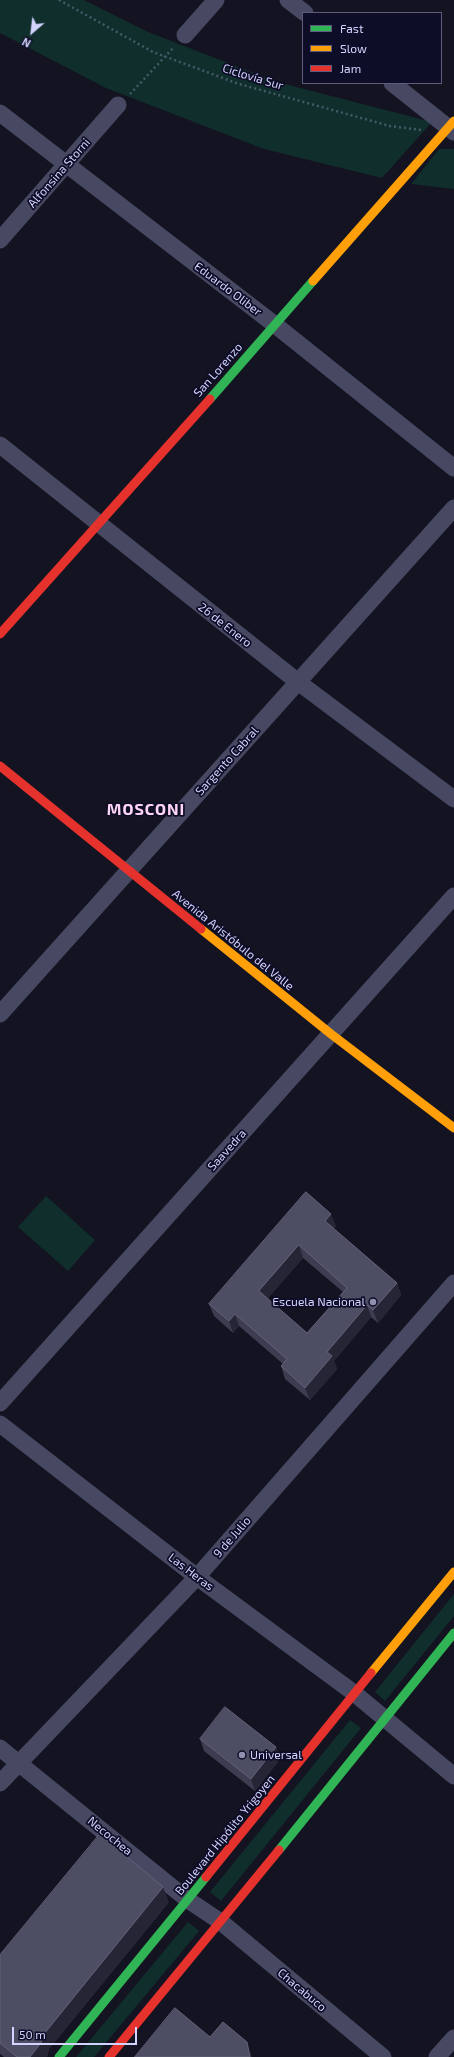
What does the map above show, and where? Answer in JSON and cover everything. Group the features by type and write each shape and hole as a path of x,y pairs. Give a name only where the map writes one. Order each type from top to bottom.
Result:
{"street":[{"path":"185,35 216,0"},
{"path":"288,0 303,12"},
{"path":"393,84 449,129"},
{"name":"Alfonsina Storni","path":"0,240 118,106"},
{"name":"Eduardo Oliber","path":"0,113 274,324 454,468"},
{"name":"San Lorenzo","path":"0,634 99,525 274,324 449,129"},
{"name":"26 de Enero","path":"0,445 298,682 454,799"},
{"name":"Sargento Cabral","path":"0,1014 454,508"},
{"name":"Avenida Aristóbulo del Valle","path":"0,766 331,1034 454,1128"},
{"name":"Saavedra","path":"0,1403 454,896"},
{"name":"9 de Julio","path":"0,1783 197,1577 454,1283"},
{"name":"Las Heras","path":"0,1424 197,1577 354,1693 454,1776"},
{"name":"Boulevard Hipólito Yrigoyen","path":"60,2057 354,1693 454,1572"},
{"path":"109,2057 222,1922 454,1633"},
{"name":"Necochea","path":"0,1748 188,1900 222,1922"},
{"name":"Chacabuco","path":"222,1922 383,2057"},
{"path":"437,2057 454,2038"}],"path":[{"name":"Ciclovía Sur","path":"59,0 153,52 239,84 390,126 449,129"},
{"path":"118,106 185,35"}],"green space":[{"path":"0,0 84,0 148,32 277,82 432,122 382,178 264,149 106,88 0,33"},
{"path":"439,149 454,149 454,189 411,184"},
{"path":"46,1196 95,1240 68,1271 18,1227"},
{"path":"454,1594 454,1616 385,1701 375,1692"},
{"path":"350,1720 361,1728 221,1901 210,1892"},
{"path":"188,1922 199,1931 94,2057 76,2057"}],"building":[{"name":"Escuela Nacional","path":"306,1192 331,1214 325,1221 397,1283 373,1310 367,1305 327,1352 332,1356 305,1388 281,1366 287,1359 235,1314 229,1321 209,1304","holes":["299,1245 347,1288 307,1333 259,1291"]},
{"name":"Universal","path":"225,1707 276,1747 251,1779 200,1739"},
{"path":"100,1834 163,1887 44,2034 41,2043 30,2057 17,2057 0,2043 0,1955"},
{"path":"175,2008 210,2037 223,2022 247,2042 250,2057 135,2057"}],"traffic: fast":[{"path":"210,399 313,281"},
{"path":"279,1850 454,1633"},
{"path":"59,2057 206,1877"}],"traffic: slow":[{"path":"313,281 454,121"},
{"path":"201,929 331,1034 454,1128"},
{"path":"371,1673 454,1572"}],"traffic: jam":[{"path":"0,634 210,399"},
{"path":"0,766 201,929"},
{"path":"206,1877 371,1673"},
{"path":"109,2057 279,1850"}],"place":[{"name":"Escuela Nacional","path":"373,1302"},
{"name":"Universal","path":"242,1755"}],"district":[{"name":"MOSCONI","path":"146,810"}]}
